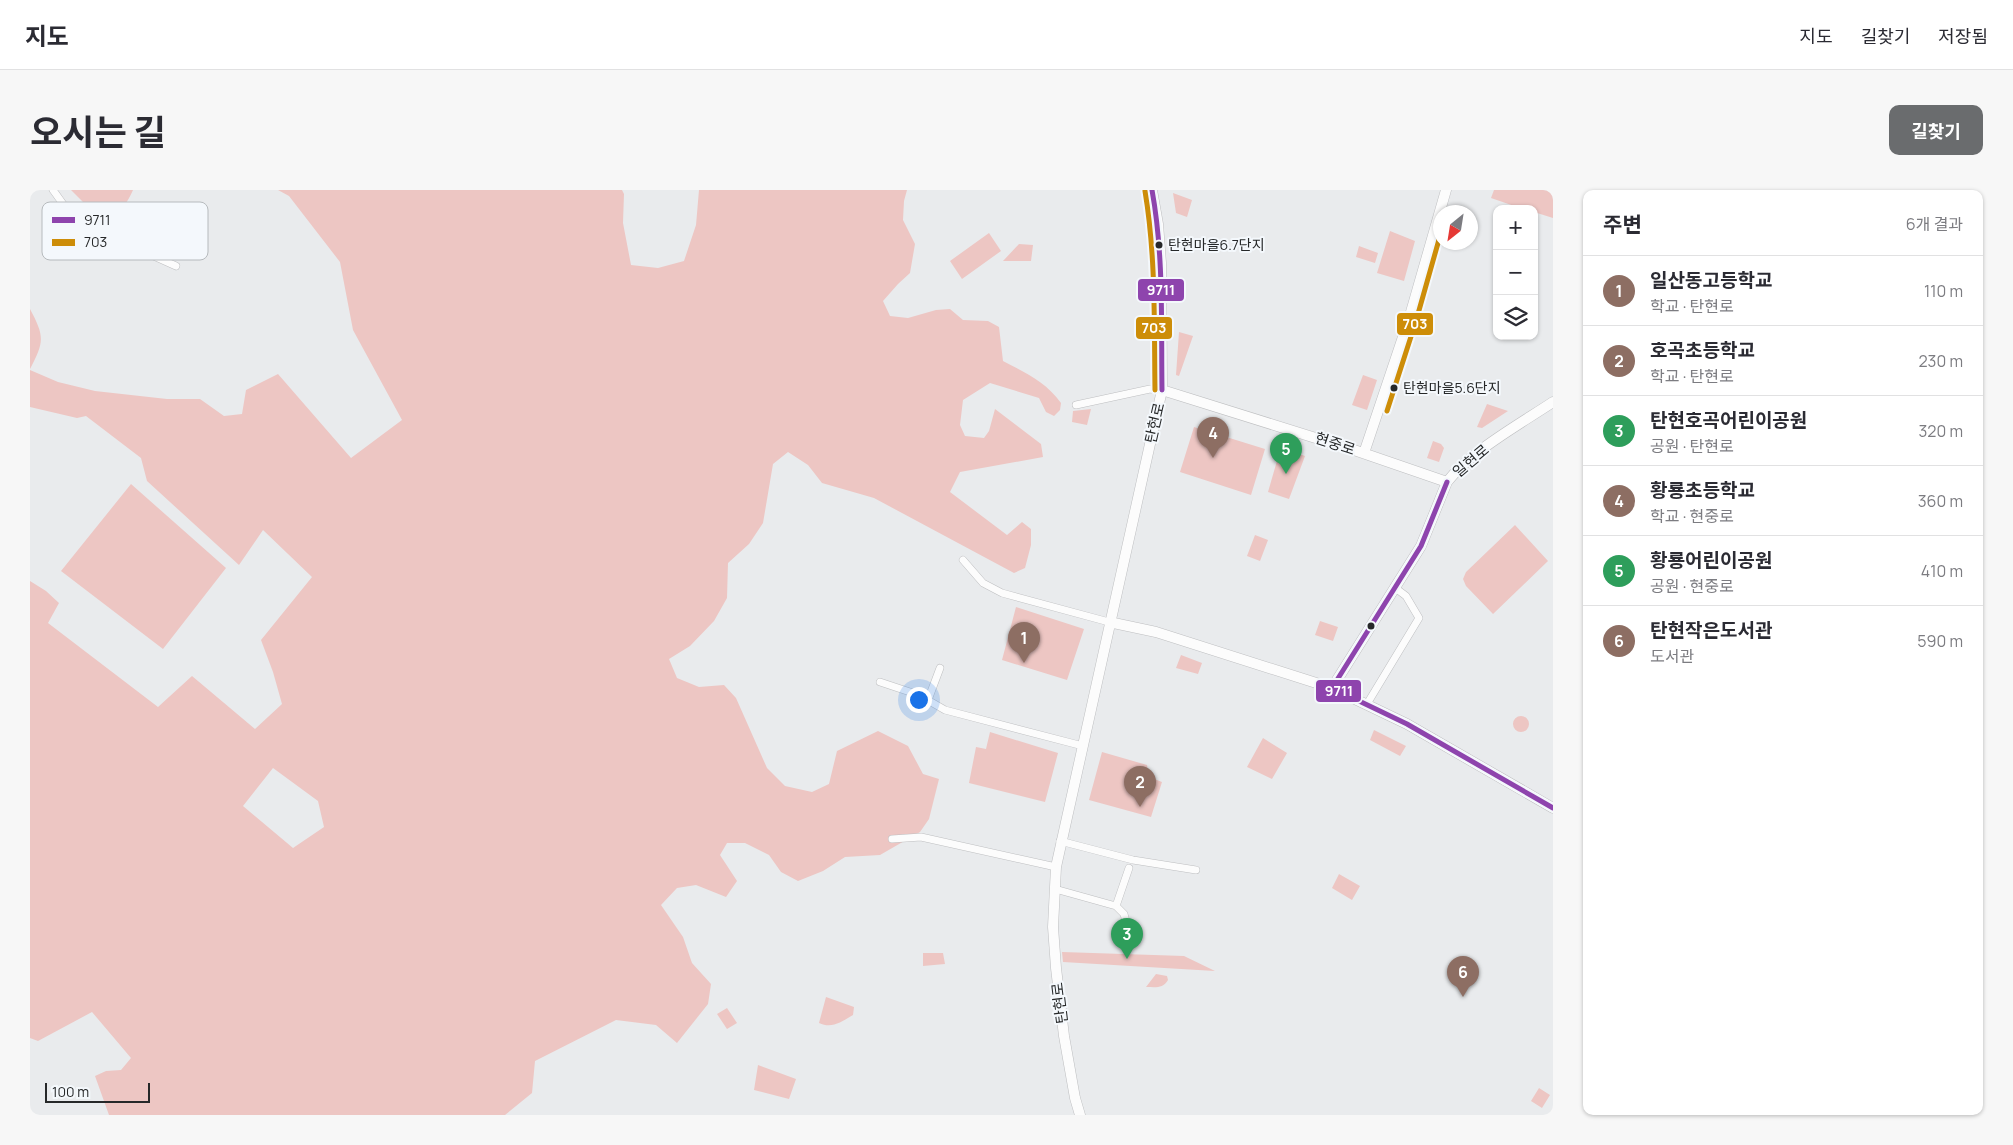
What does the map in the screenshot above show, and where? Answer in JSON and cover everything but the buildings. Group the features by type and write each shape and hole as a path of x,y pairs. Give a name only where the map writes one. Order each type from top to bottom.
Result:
{"main road":[{"name":"탄현로","path":"1080,1115 1075,1098 1064,1036 1056,968 1053,927 1056,867 1060,841 1162,390 1161,263 1158,224 1152,190"},
{"name":"현중로","path":"1364,453 1409,319 1446,190"},
{"name":"현중로","path":"1162,390 1364,453 1447,482"},
{"name":"일현로","path":"1332,688 1421,546 1447,482 1482,450 1553,402"},
{"path":"1109,622 1156,632 1332,688 1407,724 1553,808"}],"street":[{"path":"53,190 62,202"},
{"path":"164,260 176,266"},
{"path":"1076,405 1150,390 1162,390"},
{"path":"962,560 983,583 1002,593 1109,622"},
{"path":"1367,704 1419,618 1406,596 1394,587"},
{"path":"928,700 940,668"},
{"path":"880,682 919,695 945,710 1083,746"},
{"path":"892,839 921,837 1056,867"},
{"path":"1060,841 1133,860 1196,870"},
{"path":"1116,906 1130,868"},
{"path":"1055,889 1116,906 1124,914 1127,925"}],"shaded area":[{"path":"71,190 133,190 127,202 83,202"},
{"path":"278,190 622,190 624,194 623,223 631,265 658,268 684,261 696,225 699,190 907,190 904,201 903,220 915,244 910,273 883,301 890,316 908,318 936,310 950,309 963,320 988,321 999,327 1003,361 1028,374 1049,389 1061,403 1060,410 1054,416 1046,412 1039,398 990,383 963,400 960,425 965,436 984,438 989,431 995,409 1041,444 1043,457 960,472 950,492 1007,535 1022,522 1031,529 1031,545 1025,568 1014,573 874,498 822,483 808,465 788,452 773,464 763,523 749,544 728,563 727,598 714,621 690,646 669,659 677,678 699,687 724,685 736,698 767,768 785,786 812,792 829,784 837,751 878,731 908,746 923,774 939,779 929,819 920,832 880,855 845,857 823,871 798,881 781,872 769,855 745,843 727,843 720,855 737,881 726,897 696,885 677,888 661,905 683,937 692,963 711,984 708,1004 677,1043 656,1025 616,1020 535,1061 532,1093 505,1115 109,1115 95,1076 106,1071 121,1070 131,1058 92,1012 38,1041 30,1038 30,581 46,591 59,603 48,623 158,707 192,676 255,729 282,704 261,640 312,577 263,530 239,565 147,481 141,458 86,416 77,418 30,407 30,370 58,382 95,391 167,399 200,399 224,416 242,414 246,390 278,374 351,458 402,420 353,330 340,262 289,196","holes":["273,768 318,801 324,827 293,848 243,806"]},
{"path":"1494,190 1553,190 1553,218 1538,213 1538,205 1511,205 1491,198"},
{"path":"1173,193 1192,200 1187,217 1176,213"},
{"path":"1390,231 1415,241 1404,281 1377,273"},
{"path":"989,233 1001,251 962,279 950,261"},
{"path":"1019,244 1033,245 1031,261 1003,261"},
{"path":"1359,246 1378,253 1375,263 1356,257"},
{"path":"30,309 38,326 41,339 38,352 30,369"},
{"path":"1179,332 1193,336 1179,376 1176,375"},
{"path":"1363,375 1377,380 1367,410 1352,405"},
{"path":"1487,404 1508,411 1482,428 1477,427"},
{"path":"1091,409 1087,425 1072,422 1073,411"},
{"path":"1194,427 1265,449 1251,495 1180,472"},
{"path":"1433,441 1441,444 1444,448 1439,462 1427,458"},
{"path":"1281,447 1305,456 1289,499 1268,492"},
{"path":"131,484 226,568 163,649 61,571"},
{"path":"1515,525 1548,561 1493,614 1466,586 1463,579 1466,572"},
{"path":"1255,535 1268,540 1260,561 1247,556"},
{"path":"1016,607 1084,629 1067,680 1002,660"},
{"path":"1320,621 1338,627 1333,641 1315,635"},
{"path":"1181,655 1202,663 1198,674 1176,668"},
{"path":"1521,716 1527,718 1529,724 1527,730 1521,732 1515,730 1513,724 1515,718"},
{"path":"1374,730 1406,746 1400,756 1370,740"},
{"path":"990,732 1058,753 1045,802 969,783 976,747 986,749"},
{"path":"1263,738 1287,753 1272,779 1247,767"},
{"path":"1102,752 1147,765 1149,777 1162,782 1151,817 1089,800"},
{"path":"1339,874 1360,886 1352,900 1332,888"},
{"path":"1062,952 1184,956 1215,971 1063,962"},
{"path":"923,953 943,953 945,964 923,966"},
{"path":"1156,974 1167,976 1168,980 1161,986 1146,987"},
{"path":"826,997 854,1007 853,1015 832,1025 819,1023"},
{"path":"727,1008 737,1023 727,1029 717,1014"},
{"path":"758,1065 796,1079 789,1099 754,1090"},
{"path":"1539,1088 1550,1095 1542,1108 1531,1101"}],"transit line":[{"name":"9711","path":"1152,190 1160,265 1162,390"},
{"name":"703","path":"1145,191 1153,265 1155,390"},
{"name":"703","path":"1387,411 1416,321 1436,250"},
{"name":"9711","path":"1447,482 1421,546 1332,688 1407,724 1553,808"}],"place":[{"name":"탄현마을6.7단지","path":"1159,245"},
{"name":"탄현마을5.6단지","path":"1394,388"},
{"name":"황룡초등학교","path":"1213,458"},
{"name":"황룡어린이공원","path":"1286,474"},
{"name":"일산동고등학교","path":"1024,663"},
{"name":"호곡초등학교","path":"1140,807"},
{"name":"탄현호곡어린이공원","path":"1127,959"},
{"name":"탄현작은도서관","path":"1463,997"}]}
